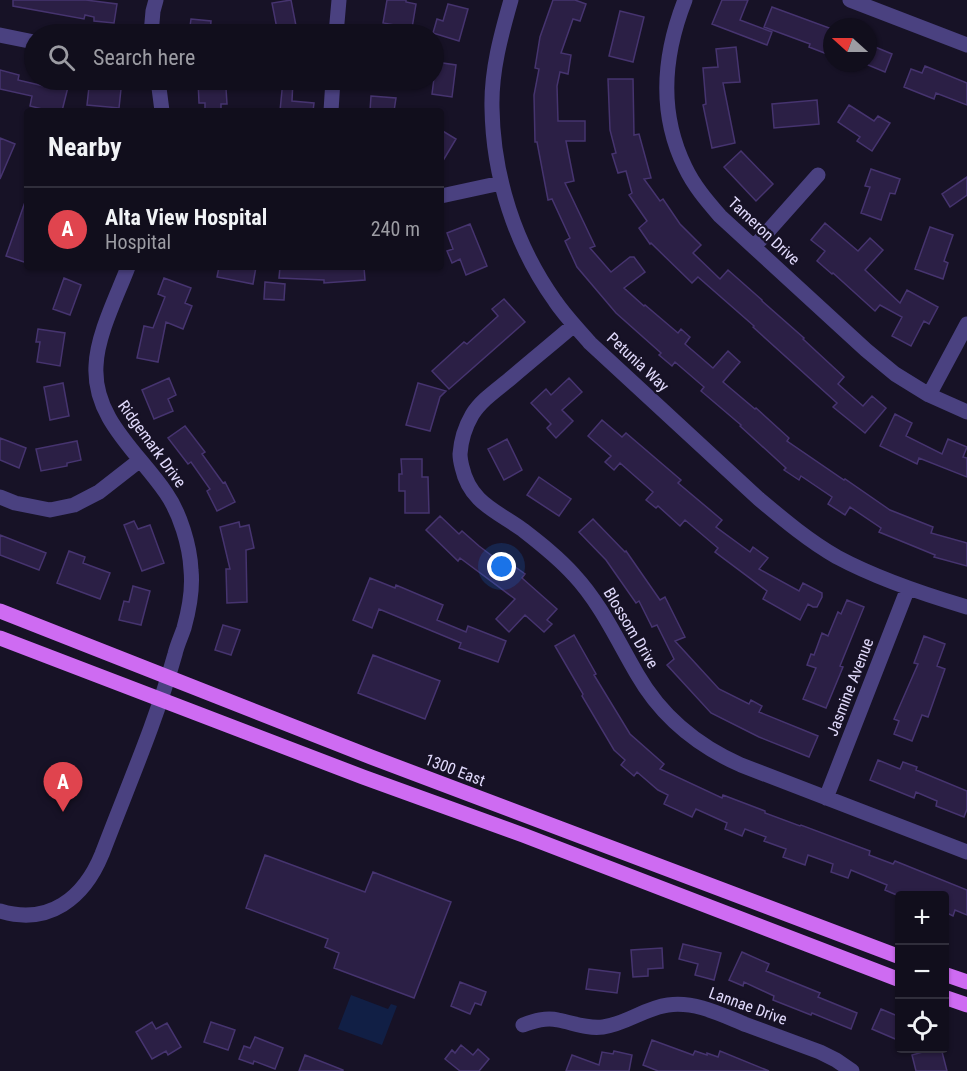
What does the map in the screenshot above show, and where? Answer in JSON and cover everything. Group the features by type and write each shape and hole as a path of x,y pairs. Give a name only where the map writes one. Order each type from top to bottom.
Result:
{"main road":[{"name":"1300 East","path":"0,611 391,765 895,955"},
{"path":"0,638 895,978"},
{"path":"949,975 967,982"},
{"path":"949,998 967,1005"}],"street":[{"path":"152,24 156,0"},
{"path":"337,24 339,0"},
{"name":"Petunia Way","path":"511,0 495,68 492,107 495,146 501,183 512,218 538,276 555,302 590,343 783,519 809,539 838,557 908,588 967,607"},
{"name":"Tameron Drive","path":"685,0 670,46 666,80 667,111 674,140 685,168 703,196 720,216 866,350 896,374 929,394 967,412"},
{"path":"850,0 967,45"},
{"path":"0,35 24,40"},
{"path":"159,90 162,108"},
{"path":"331,108 332,90"},
{"path":"754,247 818,175"},
{"path":"444,195 501,183"},
{"name":"Ridgemark Drive","path":"0,911 18,915 47,912 66,903 91,878 169,678 187,613 192,584 190,557 187,541 173,504 117,431 104,410 97,390 96,365 100,339 127,270"},
{"path":"929,394 967,324"},
{"name":"Blossom Drive","path":"574,325 488,397 472,414 463,434 460,456 464,478 476,497 492,511 550,551 574,575 609,621 655,700 675,722 700,743 722,757 967,852"},
{"path":"0,497 15,503 50,510 74,505 99,492 140,460"},
{"name":"Jasmine Avenue","path":"826,798 908,588"},
{"name":"Lannae Drive","path":"523,1025 539,1019 557,1019 588,1027 603,1027 620,1023 649,1010 668,1005 687,1004 707,1009 820,1052 852,1071"}],"water":[{"path":"351,995 388,1009 391,1004 397,1006 382,1045 338,1029"}],"building":[{"path":"13,0 86,0 117,4 114,23 94,21 94,17 85,15 84,19 13,6"},
{"path":"291,0 296,24 276,24 272,3"},
{"path":"387,0 406,0 406,2 416,4 413,24 383,23"},
{"path":"553,0 575,0 586,4 580,21 573,19 561,53 571,55 568,74 560,72 557,86 558,121 585,121 585,141 566,141 574,181 565,183 595,246 590,248 611,272 630,257 634,257 645,272 624,288 678,333 681,329 690,337 685,344 713,368 728,351 740,362 723,382 789,438 787,441 844,480 890,510 933,527 931,533 967,543 967,566 934,557 935,555 879,532 881,528 850,507 845,515 828,504 832,497 801,476 799,480 784,470 786,468 741,425 701,391 704,387 675,362 672,366 659,355 661,353 616,313 577,267 565,241 570,238 552,199 548,200 537,142 535,142 534,95 539,69 535,68 540,37"},
{"path":"722,0 748,0 740,20 772,32 767,45 712,24"},
{"path":"448,4 468,9 459,41 444,36 444,24 436,24 437,19 443,21"},
{"path":"772,7 823,26 823,52 809,47 810,44 764,27"},
{"path":"620,11 644,17 633,62 609,56"},
{"path":"191,19 211,21 211,24 190,24"},
{"path":"736,47 740,82 723,83 735,143 712,148 703,105 706,104 703,68 718,67 716,49"},
{"path":"877,48 892,54 885,72 877,69"},
{"path":"444,63 456,65 452,97 432,94 432,90 444,90"},
{"path":"925,66 967,83 967,105 936,93 934,99 904,87 911,69 922,73"},
{"path":"0,70 19,75 18,80 24,81 24,90 67,90 63,108 38,108 30,106 32,96 0,89"},
{"path":"608,79 633,79 634,135 639,134 651,178 644,179 660,201 663,199 680,224 701,245 693,253 720,279 728,270 762,300 844,377 838,384 863,406 872,396 886,408 865,433 833,407 837,403 754,326 698,277 692,283 650,244 639,228 647,221 629,195 632,193 626,171 618,173 612,154 616,153 610,130"},
{"path":"89,90 121,90 119,108 87,105"},
{"path":"198,90 226,90 227,104 221,104 221,108 205,108 205,103 199,103"},
{"path":"282,90 293,90 292,101 314,103 313,108 280,108"},
{"path":"371,96 396,98 394,108 370,108"},
{"path":"817,100 819,124 774,128 772,104"},
{"path":"849,105 874,121 878,116 890,123 872,151 857,141 860,137 838,122"},
{"path":"444,132 456,139 444,159"},
{"path":"0,138 15,144 0,179"},
{"path":"741,151 773,184 756,201 724,167"},
{"path":"871,169 900,179 895,194 890,193 881,220 861,213 870,187 865,186"},
{"path":"967,177 967,195 950,207 942,194"},
{"path":"24,205 24,262 6,256"},
{"path":"825,223 858,251 870,238 883,250 865,270 900,303 907,290 938,307 929,324 924,321 911,346 892,336 902,317 880,305 875,311 817,261 825,251 811,240"},
{"path":"470,224 487,266 466,275 460,259 452,263 447,251 453,249 447,233"},
{"path":"930,227 953,235 944,261 948,263 943,279 915,269"},
{"path":"218,270 255,270 253,284 217,277"},
{"path":"280,270 364,270 365,280 324,283 324,280 279,278"},
{"path":"64,278 81,285 70,315 53,309"},
{"path":"164,278 191,288 185,303 192,306 183,329 166,322 158,362 137,358 144,326 153,328 165,297 158,294"},
{"path":"265,282 285,284 284,300 264,299"},
{"path":"504,299 525,322 449,389 432,371 498,316 492,309"},
{"path":"38,329 65,333 60,366 37,362 40,342 36,342"},
{"path":"169,378 176,395 168,399 173,411 154,419 142,390"},
{"path":"569,378 582,392 562,410 573,421 556,438 547,428 551,424 531,403 546,389 551,395"},
{"path":"63,383 69,416 50,420 44,387"},
{"path":"418,383 446,391 440,397 430,431 406,425"},
{"path":"895,414 912,423 906,436 942,454 948,439 967,447 963,457 967,458 967,477 919,458 917,464 880,446"},
{"path":"602,420 622,437 626,433 681,480 678,483 722,520 716,527 750,552 753,547 768,558 759,569 799,591 803,583 822,593 817,607 808,604 800,620 763,599 767,591 715,552 718,548 685,520 680,526 658,506 656,508 646,500 653,492 620,463 614,470 605,462 611,456 588,436"},
{"path":"185,426 205,452 202,454 223,483 225,482 235,502 217,511 207,491 210,489 191,462 188,464 168,438"},
{"path":"0,438 26,448 19,468 0,460"},
{"path":"507,439 522,470 504,480 488,449"},
{"path":"77,441 81,460 67,463 67,466 41,471 36,449"},
{"path":"401,459 422,459 422,477 428,477 429,513 405,513 405,491 399,491 399,474 402,474"},
{"path":"539,477 571,499 559,516 527,495"},
{"path":"440,516 459,534 462,531 508,568 511,564 525,574 522,578 557,609 547,620 552,624 544,632 525,615 509,632 496,619 515,599 460,558 458,561 426,530"},
{"path":"593,519 626,551 660,600 665,597 685,637 675,641 719,689 749,704 751,700 762,706 759,712 818,736 809,757 759,737 711,713 667,665 674,659 657,625 652,627 639,601 636,603 606,560 579,532"},
{"path":"134,521 138,529 150,525 164,563 142,571 124,525"},
{"path":"239,522 240,527 249,525 254,548 246,550 247,602 227,603 226,569 230,569 220,527"},
{"path":"0,535 46,553 39,570 0,555"},
{"path":"69,551 85,557 83,563 110,573 100,599 57,583"},
{"path":"370,578 395,588 396,585 443,605 437,620 466,632 468,626 506,641 498,662 459,648 461,643 379,609 372,628 353,620"},
{"path":"133,586 150,591 141,625 119,620 124,601 129,602"},
{"path":"847,600 864,607 826,708 803,699 816,668 807,665 811,654 814,655 822,633 828,636 838,612 841,614"},
{"path":"223,625 240,630 231,655 215,650"},
{"path":"574,635 596,674 594,675 630,734 664,764 660,769 722,798 723,795 765,811 765,813 870,851 869,855 893,864 895,861 967,890 967,915 955,910 953,916 949,914 949,891 895,891 895,894 885,890 887,885 851,870 848,878 831,872 833,864 808,855 805,865 783,857 786,849 764,841 766,837 745,829 742,836 725,829 727,823 696,809 692,817 664,804 668,795 658,790 637,772 634,776 621,765 625,760 614,750 555,646"},
{"path":"924,636 945,644 937,666 945,669 928,717 922,715 912,741 894,734 899,721 894,719 918,664 914,663"},
{"path":"373,655 440,681 425,719 358,693"},
{"path":"878,760 900,769 903,762 917,767 916,770 967,791 967,809 964,817 936,806 937,801 916,792 914,798 870,780"},
{"path":"265,855 365,892 373,872 451,902 414,998 334,968 339,953 325,947 328,939 246,908"},
{"path":"683,944 721,953 714,980 695,975 698,964 679,959"},
{"path":"662,948 663,968 648,969 648,976 633,977 631,950"},
{"path":"742,952 769,964 766,971 820,993 818,997 857,1013 851,1029 773,1000 774,996 744,982 743,986 729,980"},
{"path":"589,969 620,973 617,993 586,989"},
{"path":"460,982 486,992 481,1005 475,1003 470,1014 451,1006"},
{"path":"881,1009 895,1015 895,1039 872,1029"},
{"path":"152,1022 156,1029 167,1023 181,1047 168,1055 166,1051 152,1059 136,1032"},
{"path":"211,1022 235,1030 228,1050 204,1042"},
{"path":"255,1037 283,1048 275,1069 254,1061 253,1064 239,1059 244,1046 250,1048"},
{"path":"652,1040 693,1055 695,1051 718,1057 720,1051 769,1071 658,1071 643,1065"},
{"path":"461,1045 473,1055 478,1049 489,1059 479,1071 460,1071 445,1059 452,1050 455,1053"},
{"path":"614,1051 632,1055 629,1071 566,1071 572,1055 599,1065 602,1052 613,1054"},
{"path":"942,1053 947,1071 916,1071 912,1055"},
{"path":"305,1055 343,1070 343,1071 299,1071"}],"place":[{"name":"Alta View Hospital","path":"63,812"}]}
